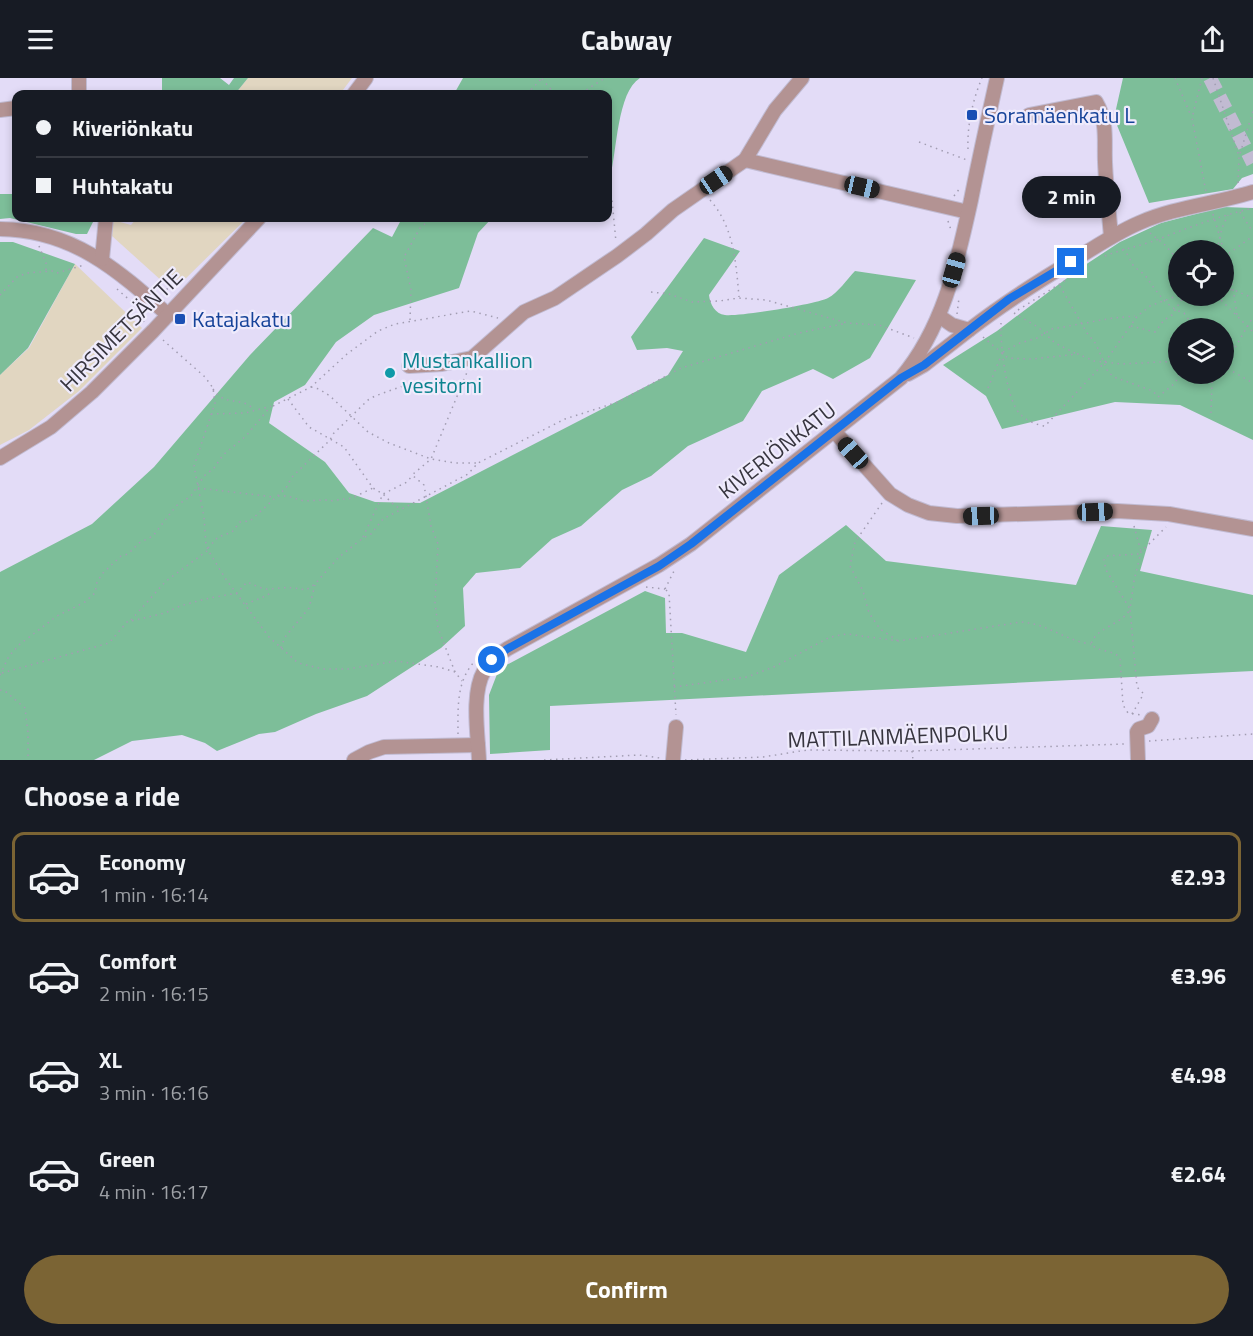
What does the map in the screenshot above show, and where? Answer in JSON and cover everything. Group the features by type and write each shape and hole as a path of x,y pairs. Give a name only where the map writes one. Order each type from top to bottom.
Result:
{"street":[{"path":"409,366 442,364 472,358 524,312 555,298 646,234 674,210 745,160 775,110 802,78"},
{"name":"KIVERIÖNKATU","path":"479,760 478,688 483,672 492,660 507,649 659,566 691,544 901,378 929,338 939,316 960,249 997,78"},
{"path":"1029,115 1096,102 1103,114 1105,126 1105,159 1112,237"},
{"path":"745,160 968,212"},
{"path":"901,378 924,365 972,331 1009,299 1112,237 1155,217 1209,202 1238,204 1253,192"},
{"path":"102,259 106,222"},
{"name":"HIRSIMETSÄNTIE","path":"0,458 51,427 92,392 255,222"},
{"path":"0,230 34,234 74,245 102,259 168,315"},
{"path":"939,316 952,325 972,331"},
{"path":"834,431 890,494 908,505 929,513 957,516 1131,512 1169,514 1253,529"},
{"path":"1138,760 1138,729 1148,726 1152,719"},
{"path":"673,760 676,727"},
{"path":"354,760 384,747 478,745"}],"path":[{"path":"531,90 542,78 552,90"},
{"path":"588,90 604,78"},
{"path":"919,142 968,161 968,135 976,92 982,78"},
{"path":"1174,78 1192,118"},
{"path":"1213,78 1239,157"},
{"path":"1253,111 1239,157 1238,204 1253,232"},
{"path":"952,233 948,221 954,195 962,187"},
{"path":"701,190 716,207 731,235 740,298"},
{"path":"612,200 617,255"},
{"path":"1238,204 1253,208"},
{"path":"1219,240 1228,214 1238,204"},
{"path":"1101,258 1123,248 1157,240 1181,229 1228,214"},
{"path":"410,320 411,290 404,257 420,228 427,222"},
{"path":"34,234 46,263 46,271"},
{"path":"1234,250 1253,236"},
{"path":"1123,248 1131,258 1133,265 1147,277 1164,300 1174,310 1184,313 1188,318"},
{"path":"0,295 17,278 27,273 46,271 57,273 102,259"},
{"path":"1093,263 1024,308 1012,312 1045,333 1055,343 1094,361 1122,364 1168,362"},
{"path":"1059,285 1105,362 1108,372 1114,377 1153,391 1158,398 1174,384"},
{"path":"143,331 145,321 142,311 164,289 177,290"},
{"path":"1234,290 1253,298"},
{"path":"651,292 669,294 692,302 740,298 766,300 847,323 879,325 915,338 910,345"},
{"path":"988,388 1001,353 1053,329 1113,318 1132,317 1168,299"},
{"path":"1130,326 1155,332 1177,306"},
{"path":"1227,306 1253,333"},
{"path":"210,414 255,411 288,399 311,387 347,354 378,331 410,320 471,310 512,321"},
{"path":"1002,317 1001,353 1012,398 1019,413 1037,425 1045,426 1105,362 1138,315"},
{"path":"1234,349 1253,316"},
{"path":"130,621 165,613 205,599 237,593 247,582 256,587 272,589 294,586 306,590 315,585 338,558 371,534 383,519 468,474 478,463 565,419 618,402 681,368 799,333 847,323"},
{"path":"972,331 1008,358 1032,359 1078,354"},
{"path":"160,337 205,377 219,397 228,401 244,402 255,411"},
{"path":"363,538 383,494 407,482 431,459 472,358"},
{"path":"1,674 109,643 166,580 208,549 218,537 232,532 240,522 250,520 286,488 292,477 330,440 333,434 375,396 403,386 409,366"},
{"path":"1234,372 1253,383"},
{"path":"1211,413 1212,384"},
{"path":"311,387 330,396 368,432 378,438 431,459 455,463 478,463"},
{"path":"213,388 215,403 194,465 208,549 269,637 298,663 323,669 348,669 396,661 439,667 455,672"},
{"path":"288,399 309,426 344,447 373,488 395,506 401,508"},
{"path":"1,674 9,656 20,645 57,616 85,602 95,593 97,582 103,573 139,543 153,537 176,506 191,496 204,476 246,436 271,406"},
{"path":"412,475 424,485 431,526 438,544 435,602 438,628 455,672 462,681"},
{"path":"197,488 275,497 287,496 304,501 352,498 373,488"},
{"path":"890,494 872,515 855,542 850,566 863,591 869,613 880,629 899,641"},
{"path":"1131,512 1141,552 1130,609 1137,687 1143,695 1132,715"},
{"path":"1130,609 1106,570 1104,560 1106,556 1141,552 1167,527 1169,514"},
{"path":"281,649 285,637 309,608 315,585"},
{"path":"644,587 665,589 669,593 676,727"},
{"path":"246,604 268,596 272,589"},
{"path":"1091,644 1094,636 1124,617 1130,609"},
{"path":"674,687 747,677 776,666 830,637 847,634 899,641 1021,621 1033,622 1067,638 1117,654 1120,658 1123,705 1126,711 1132,715 1148,715 1152,719"},
{"path":"458,734 459,692 462,681 470,667 481,655"},
{"path":"0,690 5,691 25,708 28,760"},
{"name":"MATTILANMÄENPOLKU","path":"544,760 639,755 673,760 763,758 807,750 912,750 1137,743 1253,734"},
{"path":"912,750 913,760"}],"shaded area":[{"path":"248,78 352,78 343,90 238,90"},
{"path":"113,222 131,225 134,222 243,222 173,291 112,236"},
{"path":"75,264 142,328 79,391 29,430 0,445 0,375 29,348"}],"green space":[{"path":"162,78 220,78 229,85 234,78 248,78 238,90 162,90"},
{"path":"463,78 640,78 632,85 622,109 612,166 612,90 456,90"},
{"path":"1123,78 1253,78 1253,174 1242,178 1233,189 1149,203 1114,118"},
{"path":"0,194 12,194 12,218 0,219"},
{"path":"1223,207 1253,208 1253,440 1180,405 1115,402 1002,429 986,396 943,365 997,331 1079,269 1120,242 1161,223"},
{"path":"26,222 93,222 87,234 76,234"},
{"path":"400,222 488,222 478,233 459,288 374,315 336,342 305,385 274,402 269,423 325,462 349,493 375,502 420,503 668,375 683,351 667,348 637,350 631,337 704,238 740,251 709,295 718,313 725,315 760,312 821,301 835,293 855,271 916,280 870,358 833,379 813,369 762,391 743,421 688,446 651,476 622,490 581,526 552,539 520,568 476,573 463,588 465,626 441,648 367,696 316,714 275,732 259,734 217,751 205,743 182,735 132,741 94,760 0,760 0,572 92,524 154,467 250,355 373,228 392,237"},
{"path":"0,242 13,242 75,264 28,348 0,375"},
{"path":"846,525 886,561 1076,585 1101,526 1152,530 1140,571 1253,595 1253,671 550,706 550,750 490,754 489,695 499,669 645,591 665,598 666,633 682,633 746,652 779,575"}],"tunnel":[{"path":"1210,78 1253,163"}],"place":[{"name":"Soramäenkatu L","path":"972,115"},
{"name":"Katajakatu","path":"180,319"},
{"name":"Mustankallion vesitorni","path":"390,373"}],"route":[{"path":"492,660 507,649 659,566 691,544 901,378 924,365 1009,299 1071,262"}]}
